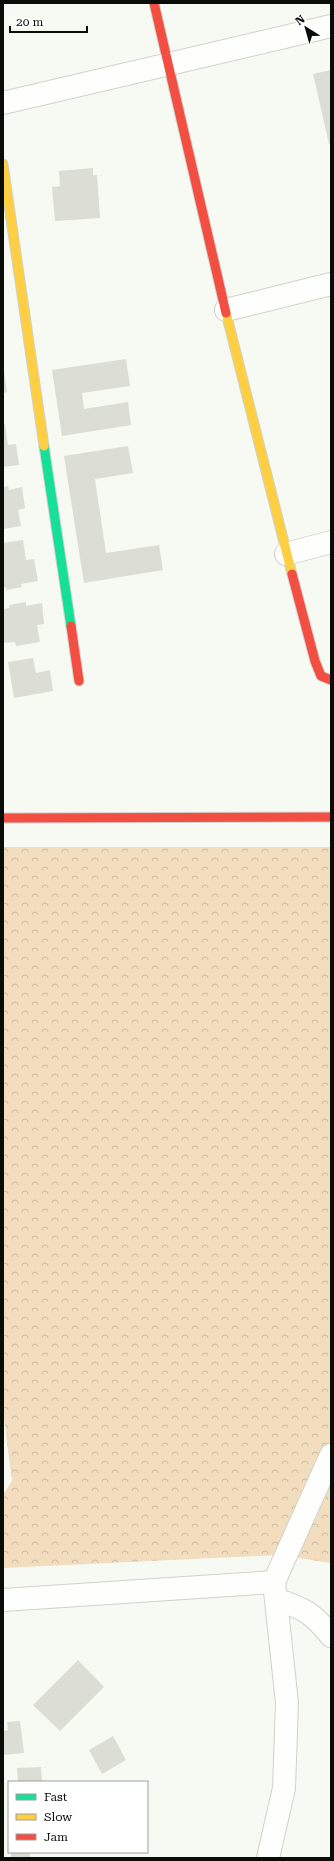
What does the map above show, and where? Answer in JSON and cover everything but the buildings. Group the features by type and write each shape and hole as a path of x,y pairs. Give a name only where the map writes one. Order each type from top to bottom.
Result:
{"street":[{"path":"154,3 226,310 286,554 315,661 321,676 331,680"},
{"path":"3,104 331,26"},
{"path":"3,164 78,681"},
{"path":"226,310 331,284"},
{"path":"286,554 331,542"},
{"path":"3,818 331,817"},
{"path":"268,1858 284,1788 287,1702 275,1590 331,1455"},
{"path":"3,1600 275,1590 318,1619 331,1636"}],"green space":[{"path":"3,847 331,847 331,1563 279,1555 3,1568 3,1495 12,1481 3,1411"}],"traffic: fast":[{"path":"44,446 71,626"}],"traffic: slow":[{"path":"3,164 44,446"},
{"path":"226,313 292,574"}],"traffic: jam":[{"path":"154,3 226,313"},
{"path":"292,574 315,661 321,676 331,680"},
{"path":"71,626 79,681"},
{"path":"3,818 331,817"}]}
